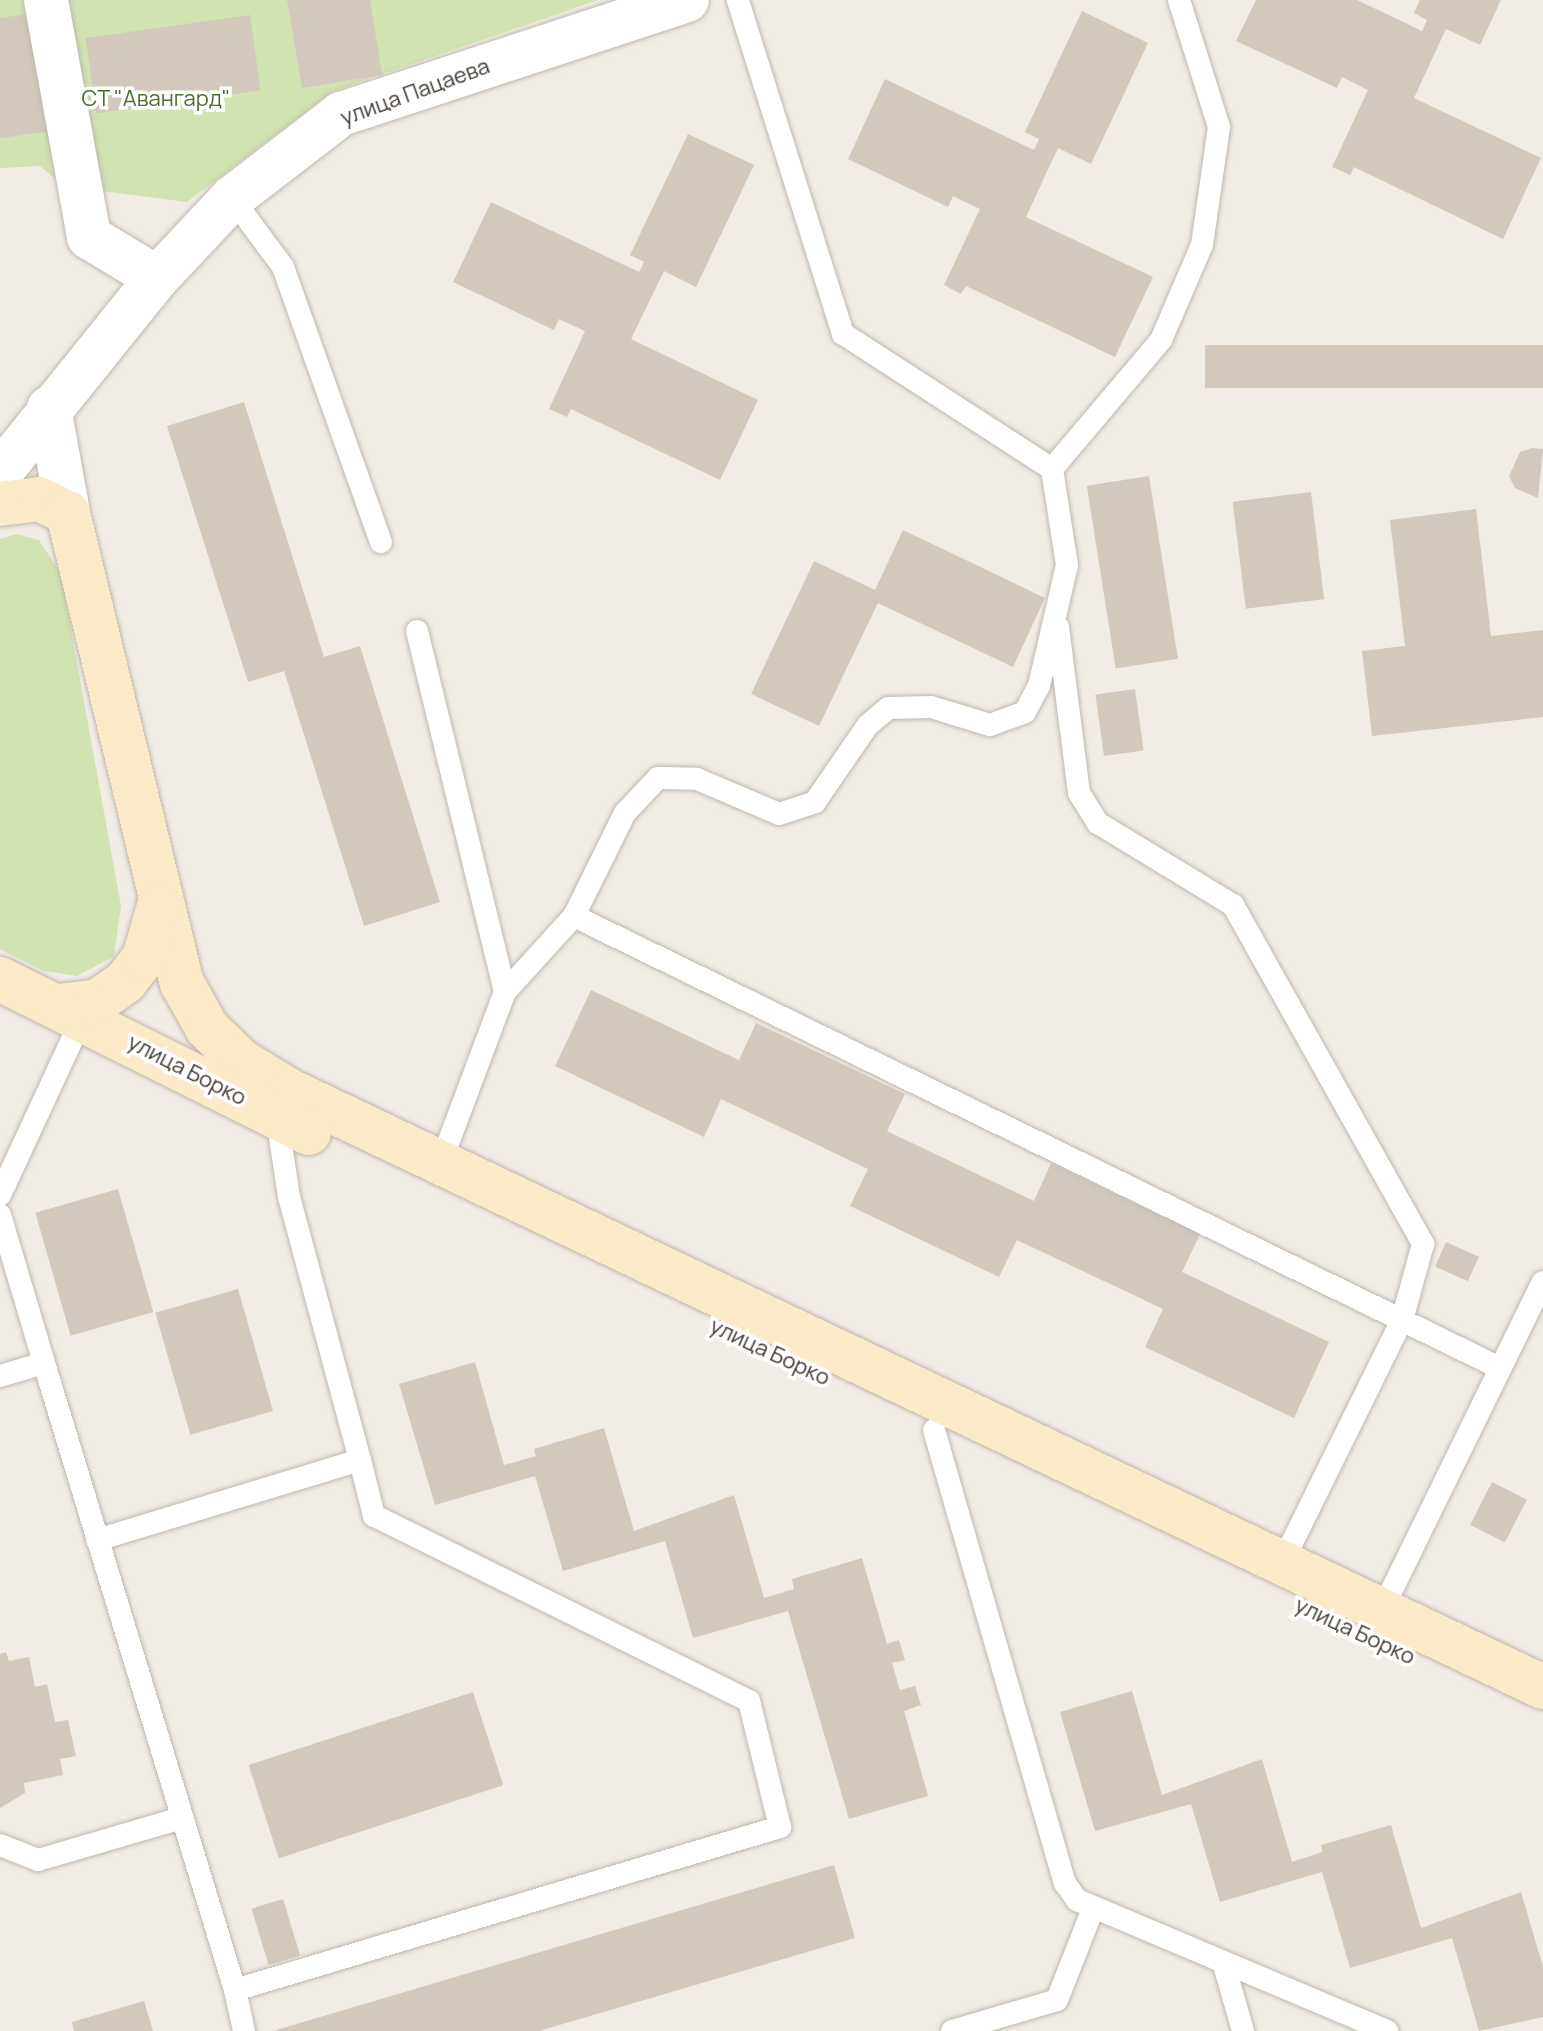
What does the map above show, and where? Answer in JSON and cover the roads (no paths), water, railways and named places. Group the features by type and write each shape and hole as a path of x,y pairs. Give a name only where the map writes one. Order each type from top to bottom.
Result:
{"main road":[{"path":"0,504 39,499 68,513"},
{"name":"улица Борко","path":"68,513 159,906 190,1004 241,1061 290,1091 1543,1687"},
{"path":"70,1012 98,1001 125,982 144,958 159,906"},
{"name":"улица Борко","path":"0,979 277,1118 1543,1720"}],"street":[{"path":"46,0 89,237 157,278"},
{"name":"улица Пацаева","path":"0,473 49,408 157,278 232,198 341,114 687,0"},
{"path":"49,408 68,513"}],"lane":[{"path":"441,1162 505,992 574,916 625,813 658,778 697,779 779,814 815,802 868,725 888,708 931,707 990,725 1025,712 1039,686 1067,565 1052,469 843,334 738,0"},
{"path":"1052,469 1161,340 1202,245 1219,127 1179,0"},
{"path":"232,198 283,267 381,542"},
{"path":"1057,612 1079,793 1098,823 1233,905 1423,1244 1402,1320 1282,1563"},
{"path":"417,631 505,992"},
{"path":"574,916 1498,1367"},
{"path":"0,1195 70,1012"},
{"path":"235,1990 780,1827 749,1701 374,1516 289,1197 277,1118"},
{"path":"0,1215 235,1990 244,2031"},
{"path":"1382,1610 1498,1367 1543,1282"},
{"path":"0,1376 44,1363"},
{"path":"934,1430 1065,1883 1092,1911 1387,2031"},
{"path":"97,1540 360,1460"},
{"path":"0,1845 38,1860 182,1818"},
{"path":"952,2031 1057,2000 1092,1911"},
{"path":"1224,1965 1243,2031"}],"park label":[{"name":"СТ \"Авангард\"","path":"156,99"}]}
